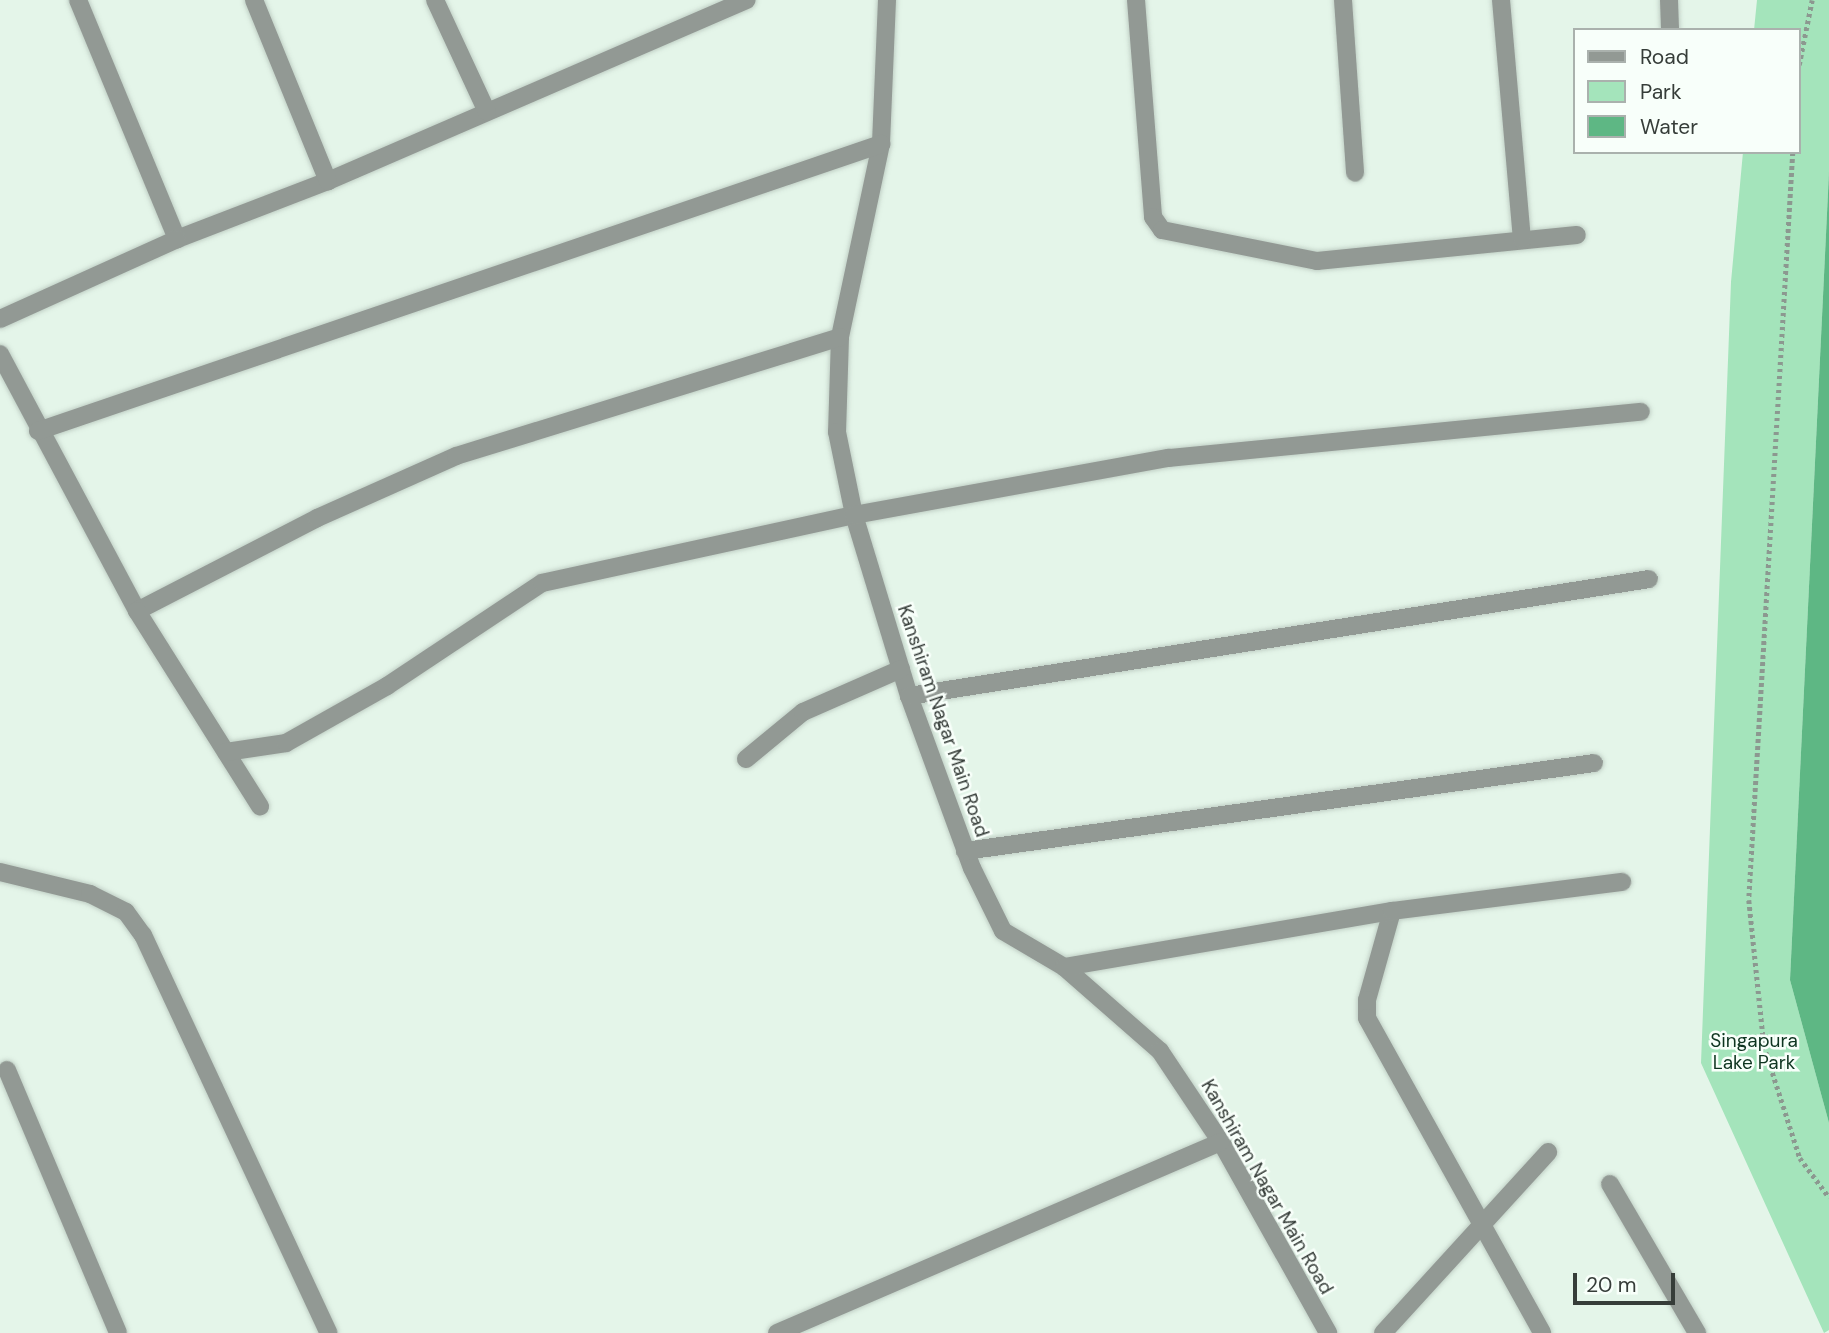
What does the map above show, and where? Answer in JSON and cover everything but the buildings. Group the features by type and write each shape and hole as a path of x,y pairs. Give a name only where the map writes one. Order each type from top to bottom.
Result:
{"street":[{"path":"78,0 177,239"},
{"path":"254,0 328,181"},
{"path":"435,0 488,112"},
{"path":"0,318 177,239 328,181 746,0"},
{"name":"Kanshiram Nagar Main Road","path":"887,0 881,144 840,337 837,432 854,515 909,696 965,851 1003,931 1064,967 1160,1051 1221,1142 1328,1333"},
{"path":"1136,0 1153,217 1163,230 1317,261 1577,234"},
{"path":"1343,0 1355,173"},
{"path":"1501,0 1521,239"},
{"path":"1668,0 1670,28"},
{"path":"38,431 881,144"},
{"path":"137,611 317,519 456,456 840,337"},
{"path":"0,354 38,431 137,611 260,806"},
{"path":"226,752 286,743 387,686 542,583 854,515 1169,458 1641,412"},
{"path":"909,696 1649,579"},
{"path":"746,759 803,712 901,669"},
{"path":"965,851 1594,763"},
{"path":"0,872 90,894 126,912 143,934 329,1333"},
{"path":"1064,967 1392,911 1622,882"},
{"path":"1392,911 1367,1000 1367,1018 1542,1333"},
{"path":"7,1070 117,1333"},
{"path":"777,1333 1221,1142"},
{"path":"1383,1333 1548,1152"},
{"path":"1610,1184 1697,1333"}],"path":[{"path":"1801,55 1812,0"},
{"path":"1794,154 1749,901 1764,1046 1800,1158 1829,1197"}],"green space":[{"name":"Singapura Lake Park","path":"1757,0 1829,0 1829,172 1790,980 1829,1123 1829,1330 1824,1333 1701,1063 1731,282 1743,154 1801,154 1801,28 1754,28"}],"water":[{"path":"1829,172 1829,1123 1790,980"}]}
